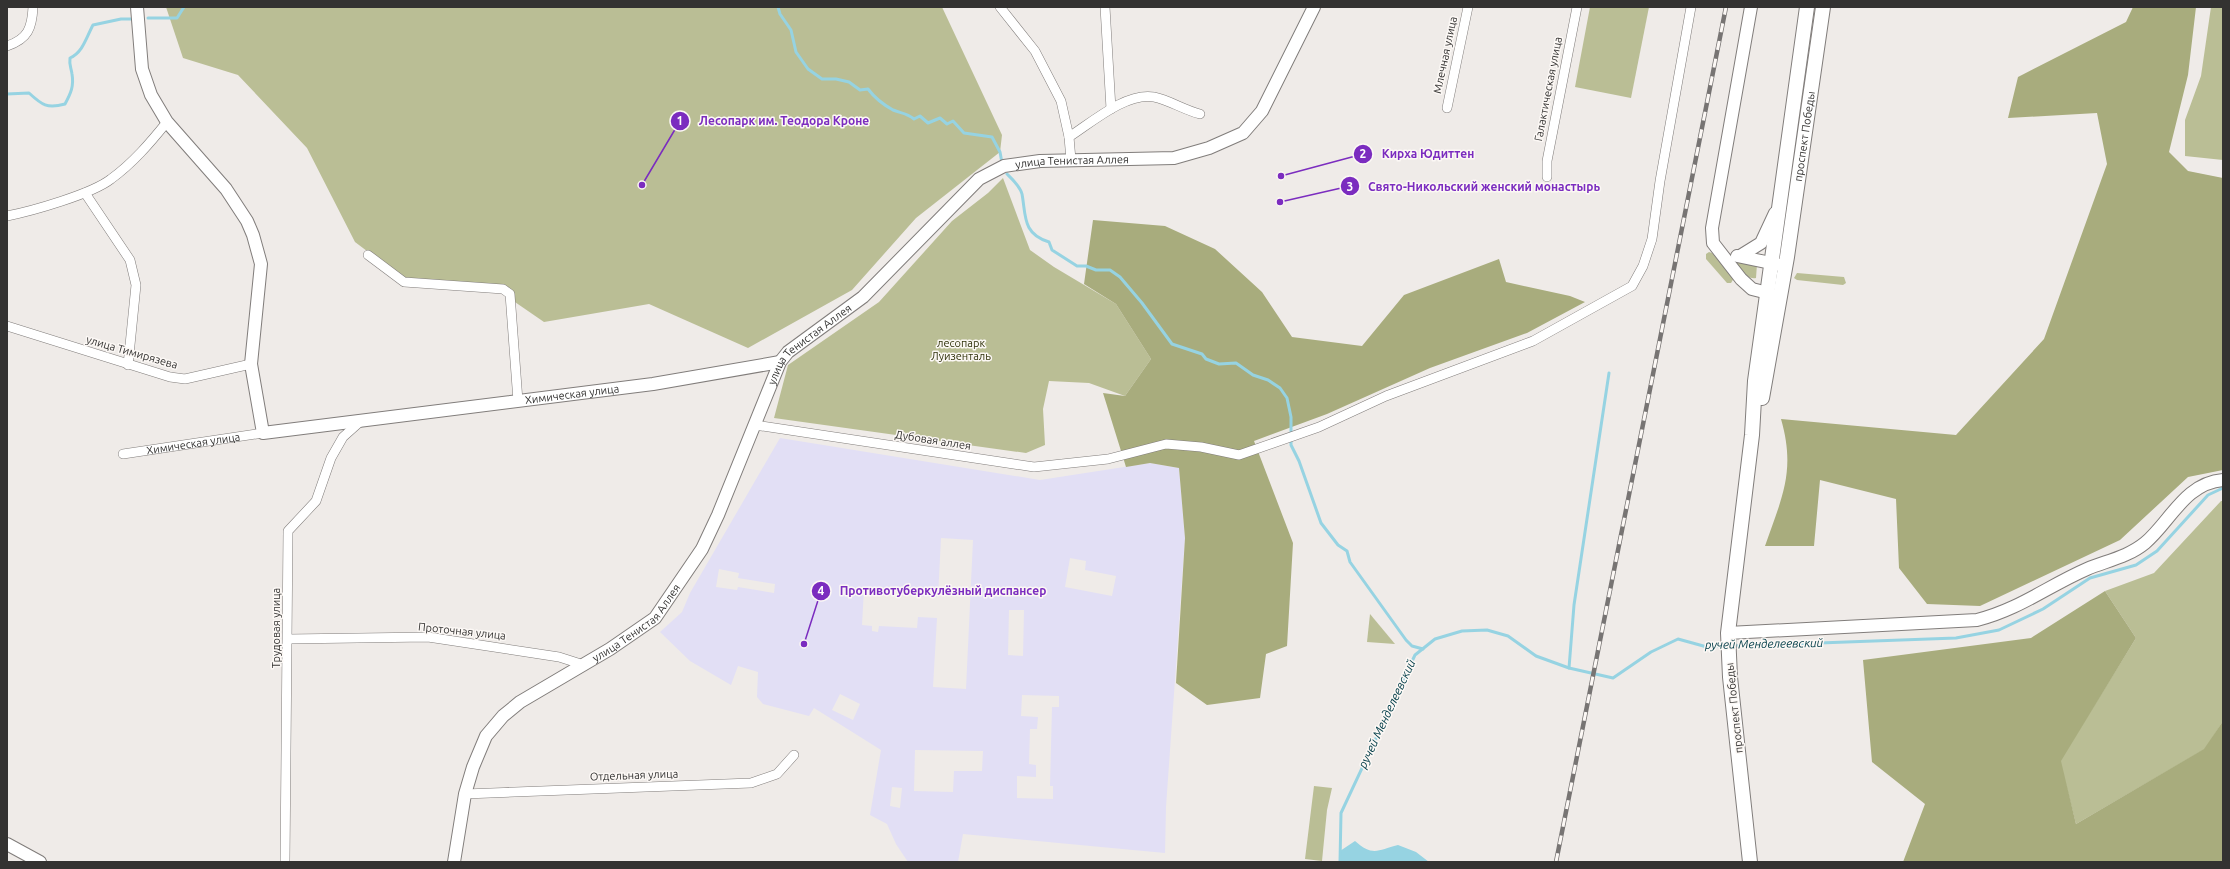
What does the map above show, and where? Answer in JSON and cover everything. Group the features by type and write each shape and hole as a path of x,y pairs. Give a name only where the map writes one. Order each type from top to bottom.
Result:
{"main road":[{"name":"проспект Победы","path":"1750,862 1728,655 1728,633 1752,435 1755,381 1768,293 1778,264 1780,205 1807,7"},
{"name":"проспект Победы","path":"1752,435 1759,417 1778,264 1823,7"}],"street":[{"path":"7,46 17,42 30,29 33,7"},
{"path":"137,7 142,69 151,95 167,122 226,189 247,221 253,235 261,264 251,364 263,433"},
{"path":"1000,7 1035,51 1061,101 1069,137 1071,160"},
{"path":"1105,7 1111,109"},
{"name":"улица Тенистая Аллея","path":"454,862 466,794 473,767 486,736 503,716 520,702 584,665 656,618 702,549 718,515 780,362 788,352 863,297 979,179 1004,166 1040,161 1174,158 1209,148 1243,133 1262,111 1314,7"},
{"name":"Млечная улица","path":"1446,108 1468,7"},
{"name":"Галактическая улица","path":"1547,177 1547,161 1577,7"},
{"name":"Дубовая аллея","path":"755,425 1034,467 1108,459 1166,444 1201,447 1239,455 1296,435 1386,396 1533,341 1632,286 1643,266 1652,239 1660,180 1691,7"},
{"path":"1750,7 1712,228 1713,243 1718,252 1752,289 1768,293"},
{"path":"1069,137 1111,109 1130,99 1153,97 1200,114"},
{"path":"7,216 84,193 110,180 138,157 167,122"},
{"path":"84,193 130,260 136,285 128,365"},
{"path":"1740,256 1761,243 1769,229 1773,216 1780,205"},
{"path":"1718,252 1778,264"},
{"path":"368,255 404,282 507,290 510,294 518,401"},
{"name":"улица Тимирязева","path":"7,326 170,377 185,379 251,364"},
{"name":"Химическая улица","path":"123,454 263,433 653,384 780,362"},
{"name":"Трудовая улица","path":"286,862 288,531 316,501 331,458 343,438 362,420"},
{"path":"1728,633 1971,620 1989,617 2015,608 2086,569 2130,553 2145,543 2192,492 2223,480"},
{"name":"Проточная улица","path":"288,639 428,638 559,657 584,665"},
{"name":"Отдельная улица","path":"466,794 751,783 777,774 794,755"},
{"path":"7,844 40,862"}],"shaded area":[{"path":"780,438 1040,480 1150,463 1179,468 1185,538 1166,807 1165,853 963,834 958,862 908,862 896,844 887,824 870,815 881,750 814,708 809,716 763,704 757,697 758,672 738,666 731,685 690,661 660,632 682,612 690,593","holes":["941,538 973,540 966,689 933,687 937,618 918,617 917,628 879,626 878,632 872,631 872,626 862,625 864,589 918,591 918,596 938,597","1070,558 1086,561 1085,570 1116,576 1112,596 1065,587","719,569 739,573 738,578 775,584 774,593 738,587 737,590 716,587","1009,610 1024,610 1023,656 1008,655","840,694 860,704 853,720 832,710","1022,695 1059,696 1059,707 1052,707 1050,786 1053,786 1053,799 1017,798 1017,776 1036,777 1036,765 1029,764 1030,729 1037,729 1038,717 1021,716","915,750 983,751 982,771 954,771 953,792 914,791","892,787 902,788 900,808 890,806"]}],"green space":[{"path":"166,7 942,7 1002,135 1000,152 916,218 852,290 748,348 649,304 544,322 489,284 408,282 355,242 307,148 238,75 183,58"},
{"path":"1590,7 1649,7 1631,98 1575,87"},
{"path":"2133,7 2196,7 2188,75 2169,152 2188,171 2223,178 2223,470 2188,477 2120,540 1980,606 1927,604 1899,568 1896,499 1820,480 1814,546 1765,546 1777,513 1785,484 1787,469 1785,437 1781,419 1956,435 2044,339 2107,164 2097,113 2008,118 2018,77 2126,22"},
{"path":"2211,7 2223,7 2223,160 2185,156 2185,120 2201,76"},
{"name":"лесопарк Луизенталь","path":"1003,178 1030,250 1054,267 1116,304 1151,359 1125,396 1089,383 1049,381 1043,409 1045,445 1026,453 774,418 788,365 879,302 952,221 988,193"},
{"path":"1093,220 1165,226 1215,249 1262,292 1292,337 1362,346 1404,295 1499,259 1506,282 1570,296 1585,302 1527,333 1430,368 1327,414 1254,441 1293,543 1287,646 1266,654 1260,698 1207,705 1176,683 1185,538 1179,468 1150,463 1126,467 1103,393 1125,396 1151,359 1116,304 1084,284"},
{"path":"1709,252 1712,253 1734,278 1731,283 1727,283 1706,259 1706,254"},
{"path":"1731,260 1757,264 1756,278 1746,275"},
{"path":"1797,273 1844,277 1846,283 1843,285 1797,280 1794,278"},
{"path":"2221,501 2223,501 2223,721 2205,749 2076,824 2060,761 2136,638 2105,591 2154,573"},
{"path":"2105,591 2136,638 2061,761 2076,824 2204,749 2223,721 2223,862 1903,862 1925,804 1872,762 1863,660 2031,638"},
{"path":"1370,614 1395,644 1367,642"},
{"path":"1314,786 1332,788 1327,810 1322,861 1305,859"}],"water":[{"path":"1355,841 1371,851 1398,845 1416,852 1429,862 1340,861 1340,851"}],"waterway":[{"path":"148,18 177,18 184,7"},
{"path":"778,7 780,14 791,30 796,52 808,69 822,79 836,79 849,82 860,90 868,89 876,98 893,110 909,115 914,119 920,116 928,123 940,118 947,124 953,121 964,133 992,137 1000,152 1002,163"},
{"path":"7,94 29,93 45,105 54,106 65,104 70,93 73,78 70,58 81,48 93,25 121,19 132,19"},
{"path":"1007,174 1020,188 1025,216 1030,229 1040,239 1049,242 1052,250 1077,266 1086,266 1096,270 1110,270 1120,277 1142,303 1172,344 1202,354 1206,359 1219,364 1236,363 1253,375 1268,380 1280,388 1287,398 1291,417 1291,445 1299,461 1321,523 1338,545 1347,551 1350,562 1406,640 1412,646 1423,649"},
{"path":"1569,668 1574,605 1609,373"},
{"name":"ручей Менделеевский","path":"1733,646 1956,638 1999,630 2043,609 2090,578 2136,565 2157,551 2208,495 2223,488"},
{"name":"ручей Менделеевский","path":"1340,862 1341,813 1415,655 1435,639 1462,631 1487,630 1508,636 1536,656 1569,668 1613,678 1651,652 1678,639 1707,647 1726,646"}],"railway":[{"path":"1556,862 1726,7"}],"place":[{"name":"Кирха Юдиттен","path":"1281,176"},
{"name":"Лесопарк им. Теодора Кроне","path":"642,185"},
{"name":"Свято-Никольский женский монастырь","path":"1280,202"},
{"name":"Противотуберкулёзный диспансер","path":"804,644"}]}
